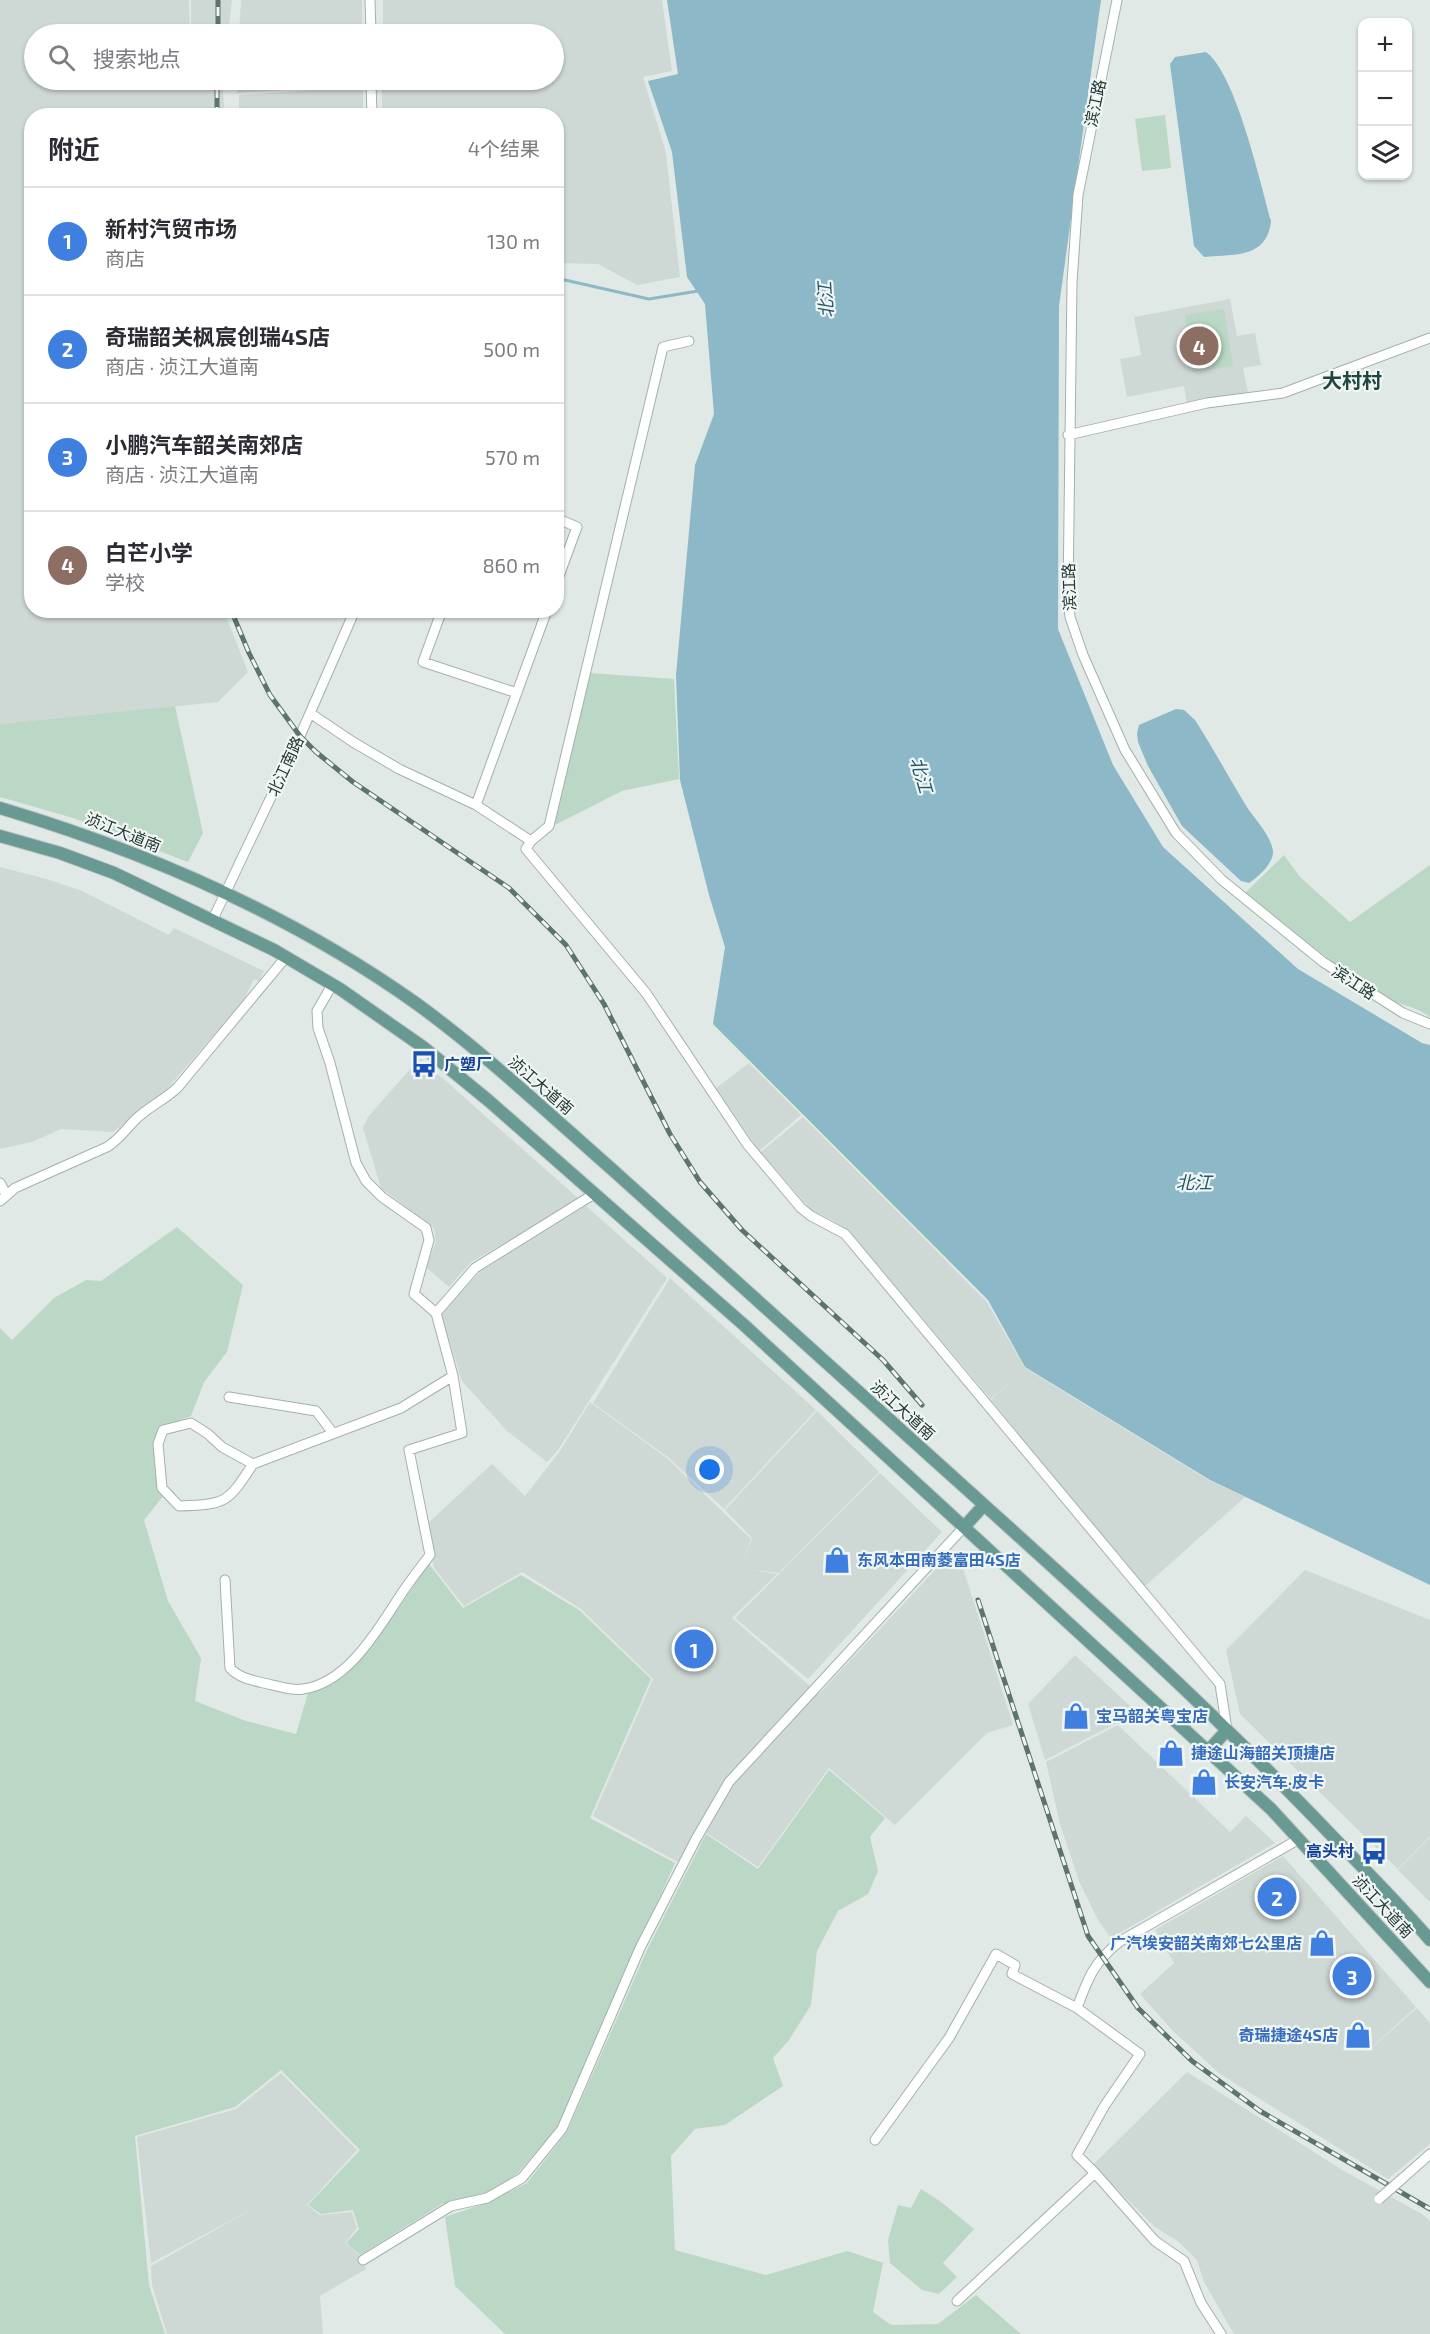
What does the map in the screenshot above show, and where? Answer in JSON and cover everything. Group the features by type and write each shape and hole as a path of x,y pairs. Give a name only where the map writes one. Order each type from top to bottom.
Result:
{"main road":[{"name":"浈江大道南","path":"0,808 110,844 265,912 355,964 417,1005 474,1049 1150,1655 1285,1786 1430,1940"},
{"name":"浈江大道南","path":"0,836 60,853 114,873 213,920 286,957 332,985 423,1047 489,1101 753,1334 1271,1809 1430,1982"},
{"path":"964,1527 984,1505"},
{"path":"1208,1751 1227,1730"}],"street":[{"path":"370,0 371,24"},
{"name":"滨江路","path":"1117,0 1078,195 1072,282 1068,435 1070,617 1083,655 1125,750 1176,832 1222,880 1323,962 1402,1013 1430,1024"},
{"path":"371,90 372,108"},
{"path":"1068,435 1207,404 1283,393 1430,338"},
{"path":"689,341 663,347 549,826 531,841 526,849 646,993 747,1144 801,1208 845,1234 1220,1684 1227,1730"},
{"path":"564,521 577,527 564,562"},
{"name":"北江南路","path":"213,920 310,713 352,618"},
{"path":"439,618 423,662 517,693"},
{"path":"476,805 544,618"},
{"path":"310,713 399,769 476,805 531,841"},
{"path":"0,1182 3,1198 15,1188 112,1144 136,1119 178,1087 286,957"},
{"path":"225,1580 230,1668 235,1674 242,1678 297,1690 324,1683 340,1671 372,1639 430,1555 409,1450 462,1433 453,1376 436,1313 414,1294 429,1240 426,1228 375,1191 356,1163 330,1063 318,1029 317,1011 332,985"},
{"path":"436,1313 475,1268 594,1194"},
{"path":"253,1464 222,1447 191,1423 163,1430 158,1444 162,1488 179,1506 220,1503 237,1488 253,1464 400,1408 453,1376"},
{"path":"228,1397 316,1411 333,1433"},
{"path":"363,2260 451,2206 487,2198 522,2178 562,2129 640,1948 696,1839 729,1782 964,1527"},
{"path":"1077,2008 1089,1974 1102,1956 1119,1942 1299,1839"},
{"path":"875,2140 949,2038 996,1954 1015,1965 1012,1974 1077,2008 1140,2054 1105,2105 1077,2155 1155,2241 1184,2261 1201,2303 1221,2334"},
{"path":"1379,2199 1430,2154"},
{"path":"957,2301 1095,2173"}],"shaded area":[{"path":"0,0 189,0 190,24 24,24 24,90 223,90 224,108 24,108 24,618 227,618 248,672 218,702 0,724"},
{"path":"191,0 232,0 229,24 191,24"},
{"path":"241,0 362,0 362,24 240,24"},
{"path":"383,0 662,0 672,71 643,77 666,153 680,277 637,285 598,264 564,263 564,108 382,108 382,90 564,90 564,24 383,24"},
{"path":"237,90 284,90 237,93"},
{"path":"316,90 363,90 363,108 239,108 239,95"},
{"path":"1230,299 1237,336 1255,333 1261,365 1243,368 1248,392 1187,404 1184,386 1127,397 1120,359 1141,355 1134,317"},
{"path":"0,867 82,891 169,935 174,928 264,971 259,981 254,979 243,1001 160,1097 113,1132 61,1129 32,1142 0,1149"},
{"path":"420,1058 580,1200 471,1262 449,1287 426,1267 436,1242 434,1228 381,1188 363,1128 368,1117"},
{"path":"749,1063 801,1115 759,1151 716,1088"},
{"path":"803,1117 986,1301 1025,1368 1210,1481 1245,1497 1145,1586 991,1400 1019,1373 991,1399 850,1232 811,1210 761,1152"},
{"path":"586,1206 667,1278 558,1450 547,1462 507,1431 462,1381 441,1314 481,1271"},
{"path":"670,1278 816,1410 724,1509 669,1458 593,1403"},
{"path":"590,1402 668,1459 751,1539 741,1570 752,1538 725,1510 817,1411 879,1472 779,1573 752,1570 777,1574 732,1618 819,1694 951,1553 961,1562 1013,1725 987,1733 895,1825 829,1768 758,1867 705,1832 685,1866 593,1816 653,1679 581,1609 522,1572 464,1606 434,1568 426,1525 492,1464 525,1496 560,1451"},
{"path":"880,1473 942,1532 808,1679 735,1618"},
{"path":"1305,1570 1430,1620 1430,1836 1398,1869 1240,1714 1226,1650"},
{"name":"宝马韶关粤宝店","path":"1075,1655 1131,1707 1117,1723 1045,1760 1028,1704"},
{"path":"1118,1725 1230,1832 1246,1816 1275,1843 1111,1938 1098,1920 1079,1881 1060,1824 1046,1762"},
{"path":"1430,1837 1430,1902 1398,1870"},
{"path":"1283,1856 1416,2007 1352,2065 1417,2008 1430,2023 1430,2144 1388,2179 1220,2074 1173,2031 1140,1994 1174,1963 1155,1930"},
{"path":"1187,2072 1344,2171 1422,2214 1430,2221 1430,2334 1234,2334 1204,2282 1197,2260 1179,2242 1155,2227 1093,2165"},
{"path":"281,2073 357,2150 307,2205 320,2215 352,2212 357,2228 345,2243 359,2255 366,2269 320,2296 323,2334 167,2334 152,2285 151,2266 258,2206 151,2263 137,2137 236,2109"}],"green space":[{"path":"1165,115 1171,168 1142,171 1135,119"},
{"path":"1224,309 1233,366 1193,372 1185,315"},
{"path":"590,673 674,679 679,779 622,791 551,827"},
{"path":"175,706 203,833 188,862 73,818 0,797 0,724"},
{"path":"1284,855 1300,877 1350,922 1430,865 1430,1017 1372,989 1316,949 1245,893"},
{"path":"177,1227 243,1285 227,1352 204,1382 191,1416 161,1427 164,1495 144,1520 168,1601 201,1658 195,1701 246,1721 296,1734 308,1693 343,1677 372,1647 429,1564 463,1608 521,1575 579,1610 651,1679 590,1818 675,1863 559,2125 517,2174 484,2195 442,2204 360,2255 346,2243 359,2229 353,2210 321,2214 308,2205 360,2150 281,2070 235,2107 135,2136 149,2285 165,2334 0,2334 0,1328 12,1340 54,1298 86,1280 101,1281"},
{"path":"829,1770 885,1818 870,1837 878,1871 868,1894 838,1911 817,1951 811,2005 789,2040 773,2058 783,2086 725,2125 695,2129 671,2156 675,2250 766,2275 847,2251 883,2263 873,2312 891,2325 938,2324 976,2295 1021,2334 505,2334 455,2286 445,2217 486,2203 527,2183 567,2132 647,1950 706,1834 758,1869"},
{"path":"921,2189 940,2201 974,2229 943,2263 957,2277 939,2294 922,2290 890,2263 888,2240 898,2205 911,2208"}],"water":[{"name":"北江","path":"667,0 1101,0 1059,306 1058,629 1113,765 1163,847 1298,969 1422,1043 1430,1045 1430,1585 1210,1480 1025,1367 988,1300 713,1024 725,947 709,895 680,780 676,675 695,465 714,414 705,304 687,277 672,152 648,81 678,74"},
{"path":"1206,52 1217,64 1237,105 1254,156 1271,221 1263,242 1256,248 1237,254 1204,257 1194,246 1170,64 1175,57"},
{"path":"1176,709 1184,710 1195,720 1271,844 1273,856 1271,860 1249,883 1241,881 1182,826 1148,766 1138,742 1139,725"}],"waterway":[{"path":"564,280 649,299 698,291"}],"railway":[{"path":"218,0 218,24"},
{"path":"217,90 217,108"},
{"path":"234,618 270,695 300,736 316,752 353,782 509,888 566,945 604,1004 670,1134 700,1182 742,1230 883,1360 922,1405"},
{"path":"978,1600 1088,1936 1138,2008 1192,2061 1260,2111 1430,2209"}],"place":[{"name":"白芒小学","path":"1199,346"},
{"name":"广塑厂","path":"424,1064"},
{"name":"东风本田南菱富田4S店","path":"837,1560"},
{"name":"新村汽贸市场","path":"694,1649"},
{"name":"宝马韶关粤宝店","path":"1076,1716"},
{"name":"捷途山海韶关顶捷店","path":"1171,1753"},
{"name":"长安汽车·皮卡","path":"1204,1782"},
{"name":"高头村","path":"1374,1851"},
{"name":"奇瑞韶关枫宸创瑞4S店","path":"1277,1897"},
{"name":"广汽埃安韶关南郊七公里店","path":"1322,1943"},
{"name":"小鹏汽车韶关南郊店","path":"1352,1976"},
{"name":"奇瑞捷途4S店","path":"1358,2035"}],"district":[{"name":"大村村","path":"1352,381"}]}
